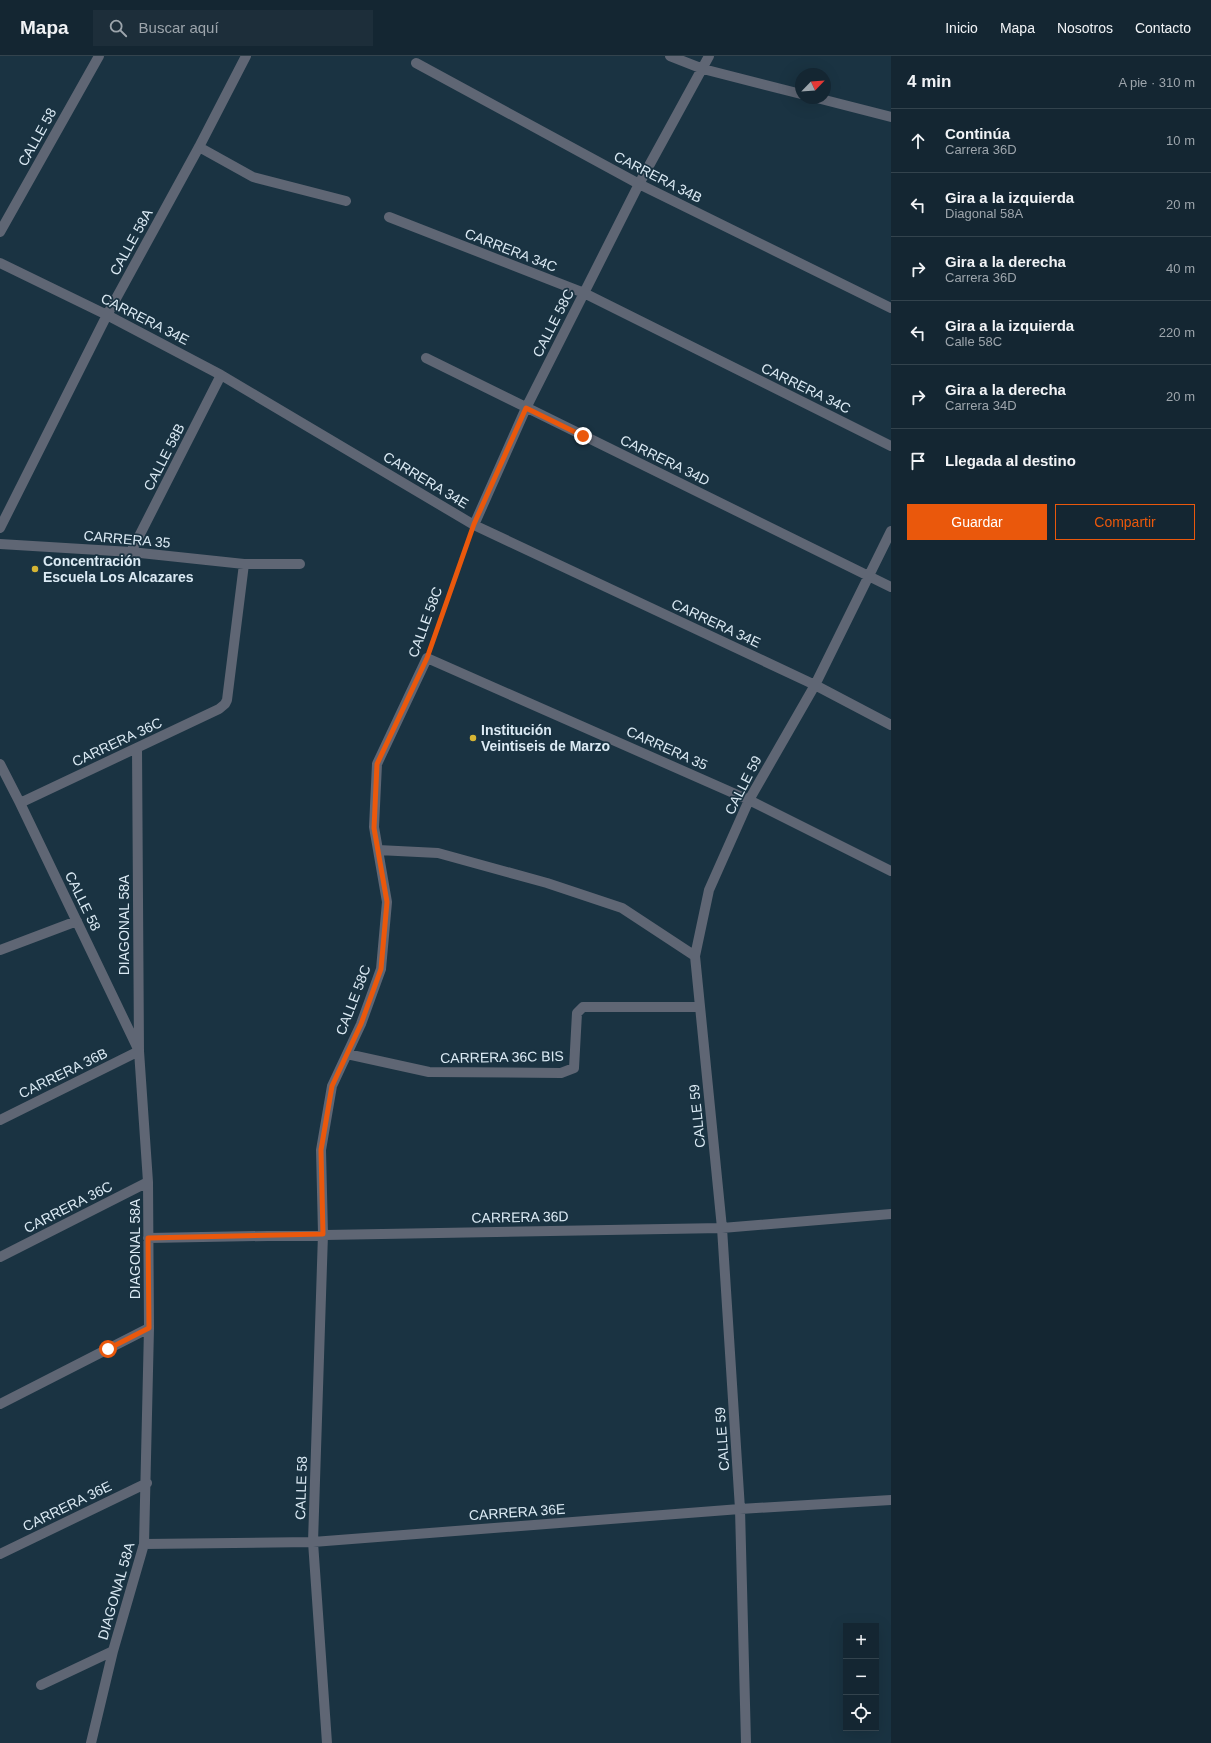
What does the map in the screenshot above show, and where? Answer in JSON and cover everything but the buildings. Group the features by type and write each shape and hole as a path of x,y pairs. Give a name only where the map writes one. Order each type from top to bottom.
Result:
{"street":[{"name":"CALLE 58","path":"0,232 98,56"},
{"name":"CALLE 58A","path":"0,528 107,315 199,147 246,56"},
{"path":"670,56 702,69 795,92"},
{"name":"CALLE 58C","path":"474,524 526,408 639,184 709,56"},
{"name":"CARRERA 34B","path":"416,62 639,184 891,308"},
{"path":"831,102 891,117"},
{"path":"199,147 252,177 346,201"},
{"name":"CARRERA 34C","path":"389,217 584,293 891,446"},
{"name":"CARRERA 34E","path":"0,263 107,315 221,375 474,524 815,685 891,725"},
{"name":"CARRERA 34D","path":"426,358 891,587"},
{"name":"CALLE 58B","path":"131,552 221,375"},
{"name":"CALLE 59","path":"746,1743 740,1509 722,1228 694,956 709,890 750,800 815,685 891,531"},
{"name":"CARRERA 35","path":"0,544 131,552 244,564 300,564"},
{"name":"CARRERA 36C","path":"20,803 219,709 225,704 244,564"},
{"name":"CALLE 58C","path":"323,1234 321,1150 332,1086 361,1024 381,969 387,902 374,828 377,764 427,658"},
{"name":"CARRERA 35","path":"427,658 750,800 891,871"},
{"name":"DIAGONAL 58A","path":"91,1743 113,1651 144,1544 147,1483 149,1328 148,1182 139,1051 137,748"},
{"name":"CALLE 58","path":"0,764 139,1051"},
{"path":"378,850 438,853 548,883 622,908 694,956"},
{"path":"0,950 77,921"},
{"name":"CARRERA 36C BIS","path":"347,1054 429,1072 561,1073 574,1068 577,1013 583,1007 700,1007"},
{"name":"CARRERA 36B","path":"0,1120 139,1051"},
{"name":"CARRERA 36C","path":"0,1257 148,1182"},
{"name":"CARRERA 36D","path":"148,1238 722,1228 891,1214"},
{"name":"CALLE 58","path":"323,1234 313,1542 327,1743"},
{"path":"0,1404 149,1328"},
{"name":"CARRERA 36E","path":"0,1554 147,1483"},
{"name":"CARRERA 36E","path":"144,1544 313,1542 740,1509 891,1500"},
{"path":"41,1685 113,1651"}],"path":[{"name":"CALLE 58C","path":"427,658 474,524"}],"place":[{"name":"Concentración Escuela Los Alcazares","path":"35,569"},
{"name":"Institución Veintiseis de Marzo","path":"473,738"}],"route":[{"path":"108,1349 149,1328 148,1238 323,1234 321,1150 332,1086 361,1024 381,969 387,902 374,828 377,764 427,658 474,524 526,408 583,436"}]}
